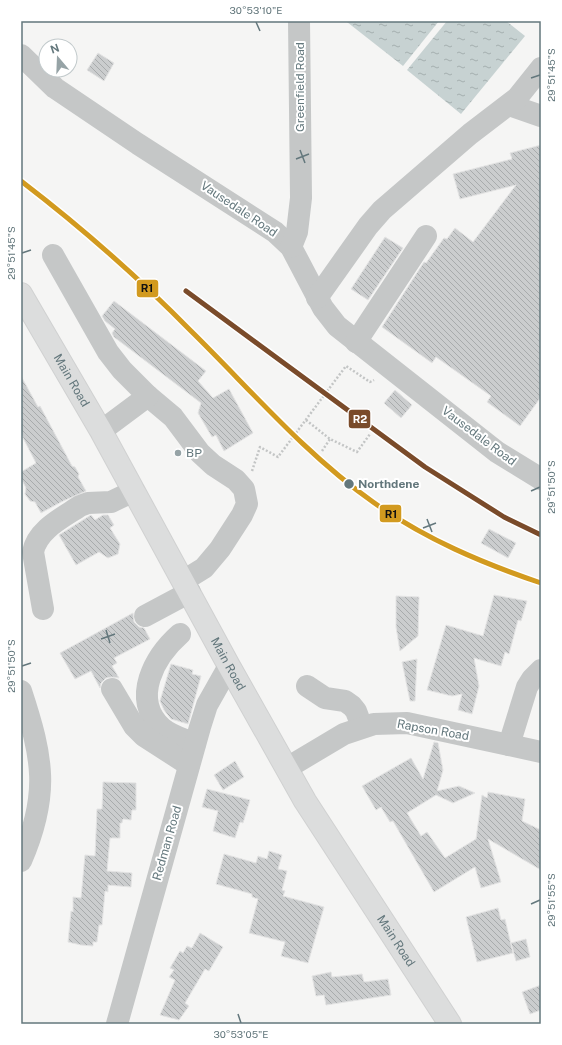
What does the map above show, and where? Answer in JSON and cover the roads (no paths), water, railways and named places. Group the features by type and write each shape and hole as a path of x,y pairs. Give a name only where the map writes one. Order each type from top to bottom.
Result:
{"main road":[{"name":"Main Road","path":"21,294 134,491 229,666 287,768 329,838 450,1024"}],"street":[{"name":"Greenfield Road","path":"291,247 297,232 301,198 300,21"},
{"name":"Vausedale Road","path":"21,55 55,88 138,144 262,222 291,247 317,298 337,326 497,452 541,479"},
{"path":"317,298 368,226 382,210 470,134 517,98 541,68"},
{"path":"509,105 541,116"},
{"path":"356,342 426,236"},
{"path":"53,255 108,352 122,370 148,396 173,417 200,453 244,491 247,504 242,515 220,550 187,587 145,616"},
{"path":"100,431 148,396"},
{"path":"44,609 33,552 40,535 80,506 88,503 111,502 134,491"},
{"path":"180,634 158,658 151,672 147,687 148,706 152,716 161,727 169,733 195,744"},
{"name":"Redman Road","path":"117,1024 207,705 229,666"},
{"path":"509,745 527,687 532,679 541,670"},
{"path":"307,686 325,698 345,701 352,706 356,711 362,727"},
{"path":"112,689 134,726 144,736 189,765"},
{"path":"21,690 39,752 41,778 36,822 21,861"},
{"name":"Rapson Road","path":"287,768 328,742 362,727 374,724 407,723 541,752"}],"water":[{"path":"439,21 403,66 347,22"},
{"path":"447,21 506,21 525,36 461,114 407,70"}],"place":[{"name":"BP","path":"178,453"},
{"name":"Northdene","path":"349,484"}]}
